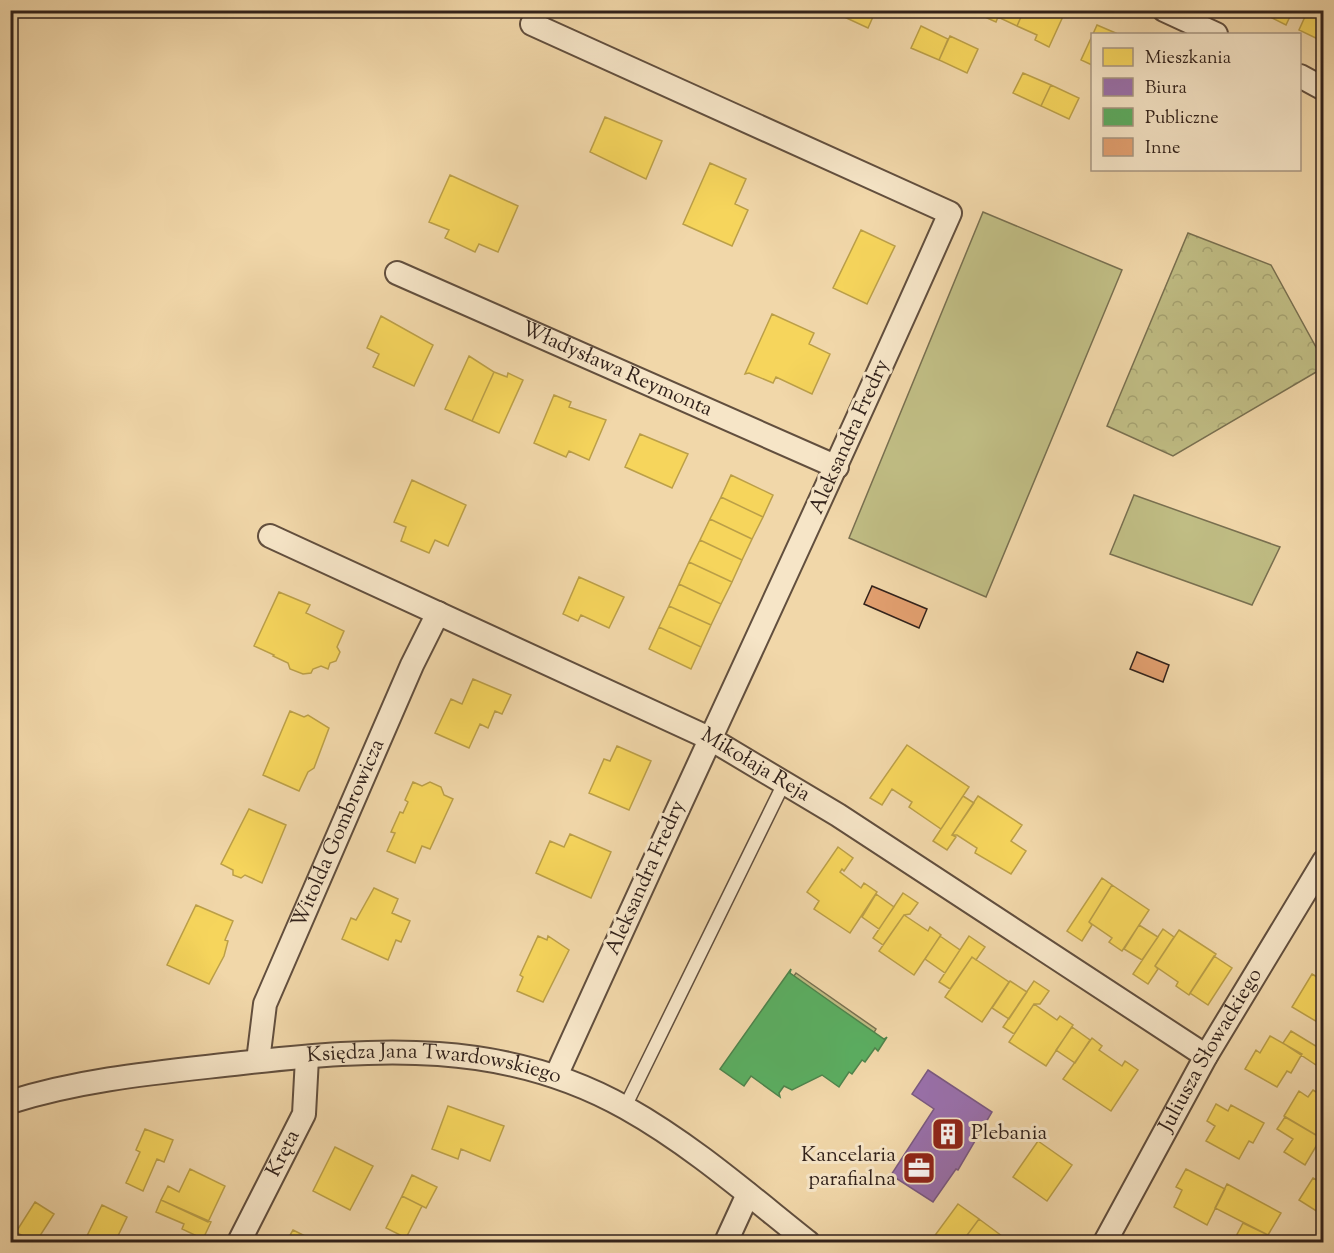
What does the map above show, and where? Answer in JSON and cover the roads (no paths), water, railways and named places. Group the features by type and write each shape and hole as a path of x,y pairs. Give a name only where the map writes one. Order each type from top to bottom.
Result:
{"street":[{"path":"1164,10 1214,33"},
{"name":"Aleksandra Fredry","path":"532,24 950,213 837,467 709,738 556,1077"},
{"path":"1301,77 1323,89"},
{"name":"Władysława Reymonta","path":"397,273 837,467"},
{"name":"Mikołaja Reja","path":"270,536 709,738 785,782 1206,1056"},
{"name":"Witolda Gombrowicza","path":"258,1061 265,1005 412,665 438,613"},
{"name":"Juliusza Słowackiego","path":"1104,1242 1206,1056 1323,861"},
{"name":"Księdza Jana Twardowskiego","path":"10,1102 102,1079 258,1061 370,1052 432,1052 494,1059 556,1077 625,1107 685,1145 808,1242"},
{"name":"Kręta","path":"239,1242 304,1114 307,1058"},
{"path":"726,1242 748,1194"}],"lane":[{"path":"625,1107 785,782"}],"place":[{"name":"Plebania","path":"948,1134"},
{"name":"Kancelaria parafialna","path":"919,1168"}]}
